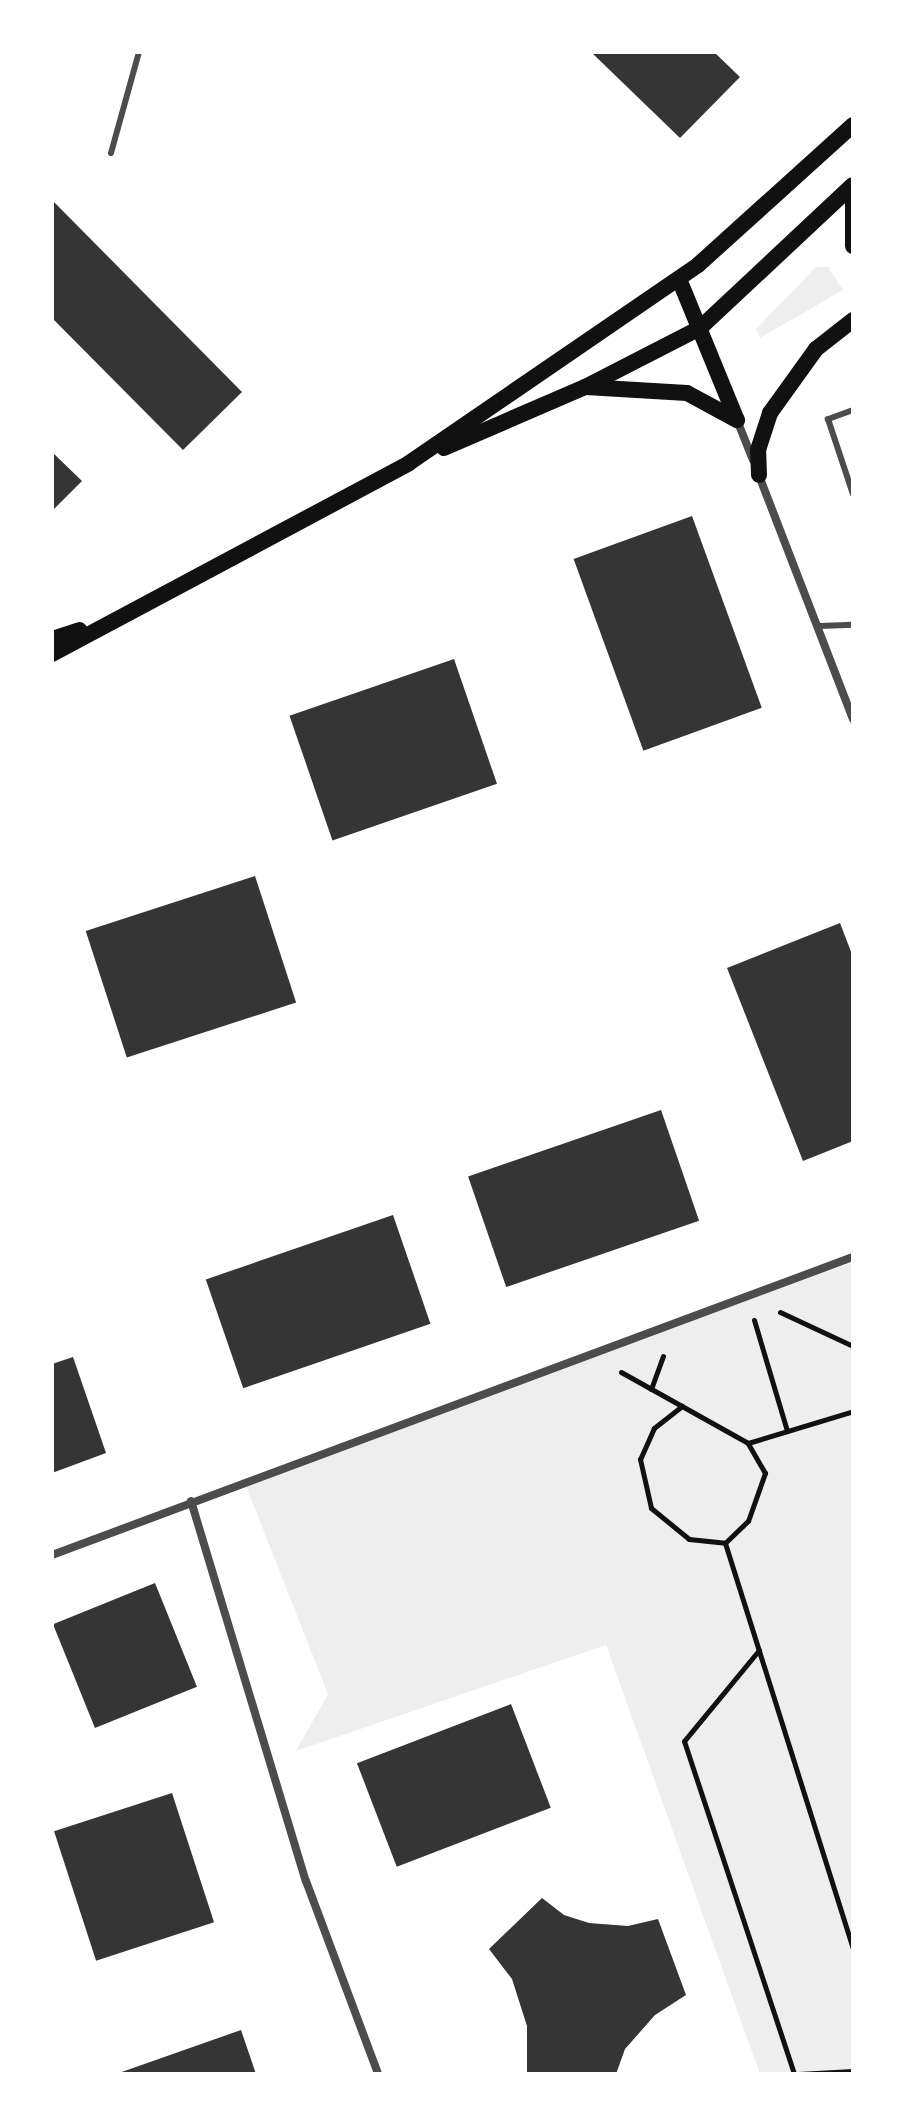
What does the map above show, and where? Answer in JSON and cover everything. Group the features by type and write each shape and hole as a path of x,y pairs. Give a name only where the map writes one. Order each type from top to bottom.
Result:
{"main road":[{"path":"409,463 679,279 853,125"},
{"path":"52,654 409,463 585,387 700,328 853,185"},
{"path":"853,197 853,246"},
{"path":"679,279 737,420"},
{"path":"759,475 758,450 770,413 816,349 853,320"},
{"path":"585,387 687,393 737,420"},
{"path":"52,639 112,620"}],"street":[{"path":"737,420 853,719"},
{"path":"52,1555 853,1257"},
{"path":"191,1501 306,1881 378,2074"}],"lane":[{"path":"111,153 139,52"},
{"path":"853,410 828,419 853,494"},
{"path":"819,626 853,625"}],"path":[{"path":"747,1296 853,1346"},
{"path":"747,1296 787,1431"},
{"path":"590,1354 748,1443 765,1473 748,1521 725,1543"},
{"path":"682,1406 654,1428 640,1459 651,1508 689,1539 725,1543"},
{"path":"748,1443 853,1411"},
{"path":"725,1543 853,1948"},
{"path":"759,1650 684,1741 797,2074 853,2071"}],"shaded area":[{"path":"816,267 828,267 843,290 760,338 756,329"},
{"path":"853,1262 853,2074 760,2074 606,1645 296,1751 328,1694 244,1481"}],"building":[{"path":"591,52 714,52 740,77 680,138"},
{"path":"52,200 242,392 183,450 52,318"},
{"path":"52,452 82,481 52,511"},
{"path":"692,516 762,708 643,751 574,559"},
{"path":"454,659 497,784 332,840 289,716"},
{"path":"255,876 296,1002 127,1057 86,931"},
{"path":"840,923 853,957 853,1141 803,1161 727,968"},
{"path":"661,1110 699,1221 506,1287 468,1176"},
{"path":"393,1215 430,1324 243,1388 206,1279"},
{"path":"73,1357 106,1453 52,1473 52,1364"},
{"path":"155,1583 197,1687 95,1728 53,1624"},
{"path":"511,1704 551,1808 397,1867 357,1763"},
{"path":"172,1793 214,1922 96,1961 54,1831"},
{"path":"542,1898 564,1915 589,1923 628,1926 658,1919 686,1995 655,2015 625,2049 616,2074 527,2074 527,2026 512,1979 489,1949"},
{"path":"241,2030 256,2074 116,2074"}]}
